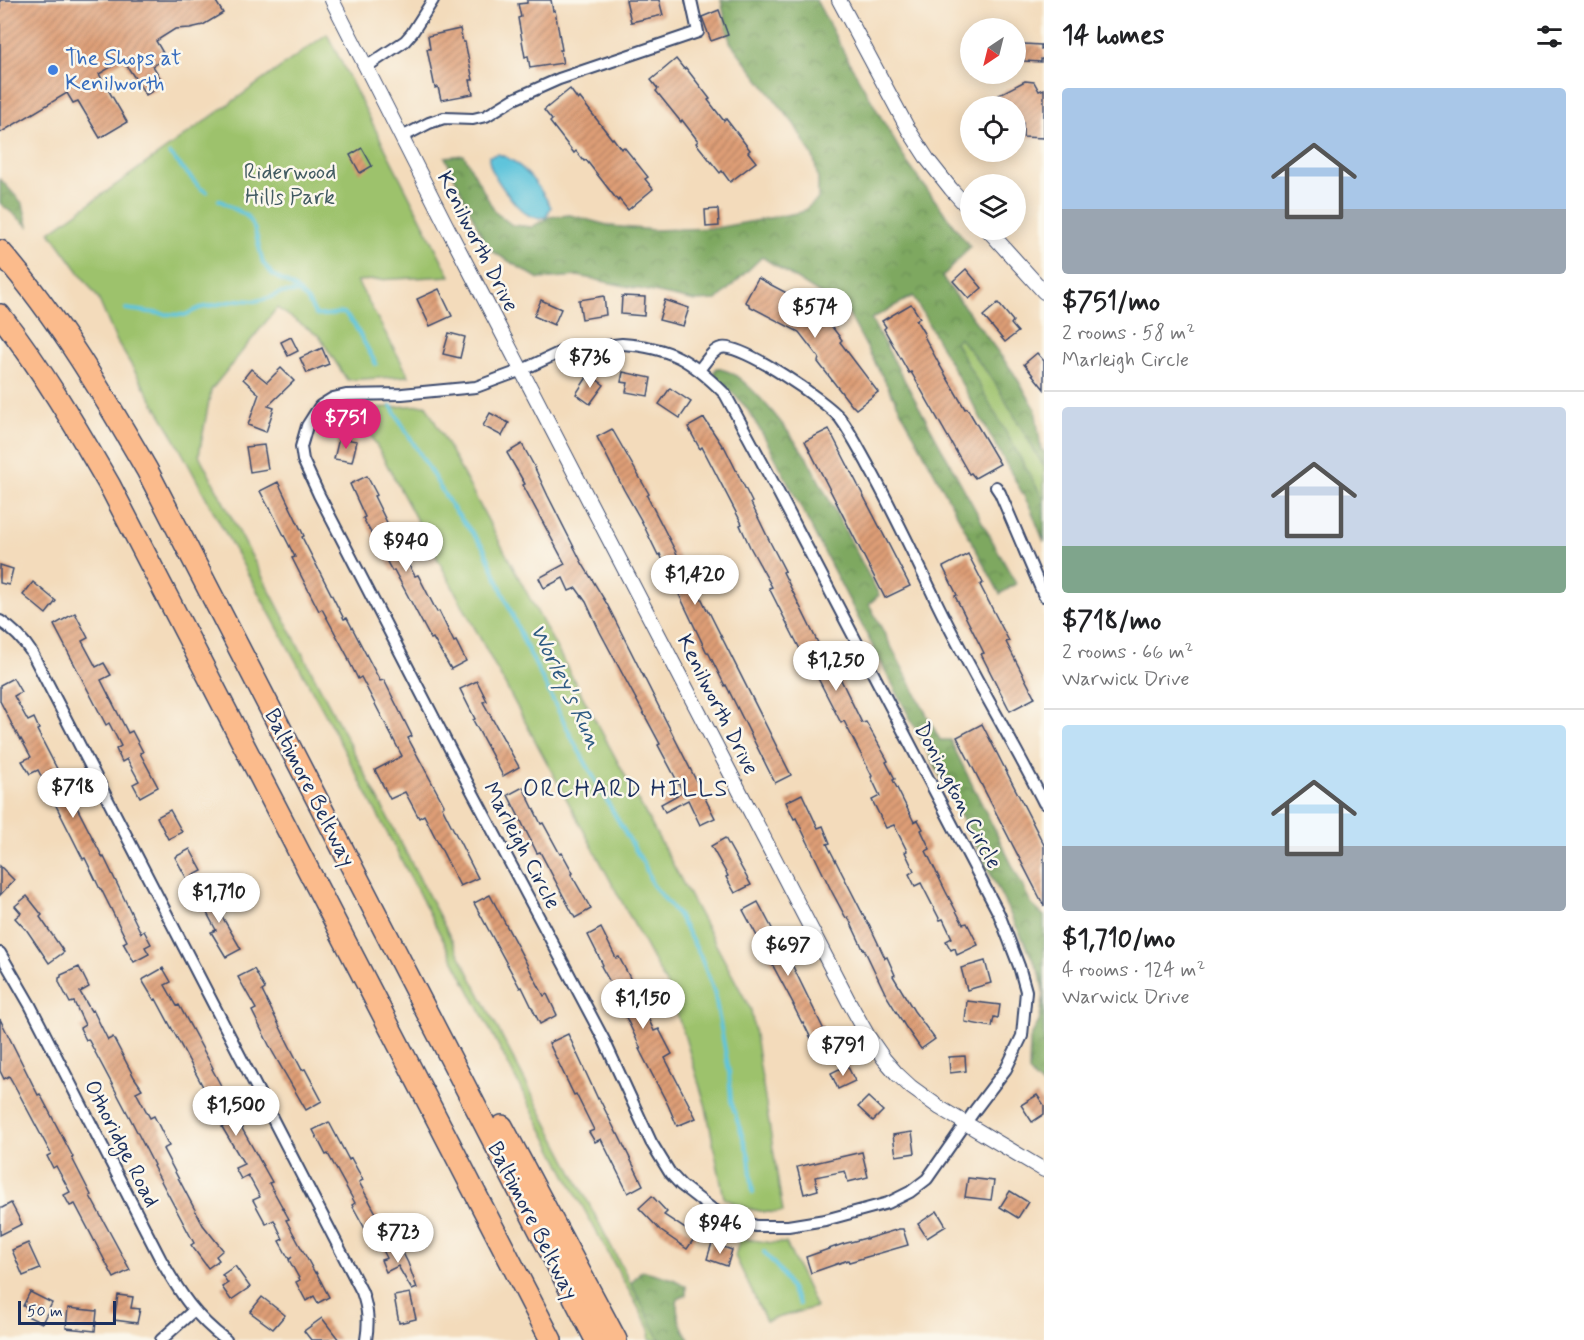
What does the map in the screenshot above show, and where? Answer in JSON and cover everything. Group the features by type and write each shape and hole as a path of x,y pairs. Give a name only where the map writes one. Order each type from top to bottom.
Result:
{"highway":[{"name":"Baltimore Beltway","path":"0,251 51,315 101,390 130,440 596,1340"},
{"name":"Baltimore Beltway","path":"0,315 20,340 68,412 110,486 551,1340"},
{"path":"360,882 383,906 616,1340"},
{"path":"501,1242 537,1340"}],"street":[{"name":"Kenilworth Drive","path":"332,0 446,225 868,1036 897,1074 911,1087 940,1108 1044,1170"},
{"path":"366,67 394,49 412,33 433,0"},
{"path":"402,137 444,118 473,119 486,116 514,99 559,79 698,32 691,0"},
{"path":"839,0 923,152 960,199"},
{"path":"997,240 1044,292"},
{"name":"Donington Circle","path":"522,370 563,351 622,344 645,345 668,352 689,363 725,394 960,839 999,915 1019,966 1026,991 1022,1036 1006,1070 966,1124"},
{"path":"699,370 721,347 736,348 779,372 826,404 839,417 885,495 938,604 1044,803"},
{"name":"Marleigh Circle","path":"522,370 476,387 402,394 346,395 333,398 321,406 307,426 301,447 303,460 449,747 604,1040 651,1142 670,1173 681,1185 712,1209 756,1226 788,1226 825,1220 888,1203 910,1192 927,1179 966,1124"},
{"path":"996,487 1044,596"},
{"path":"0,621 24,640 32,653 362,1292 368,1308 369,1323 366,1340"},
{"name":"Othoridge Road","path":"0,953 30,1005 177,1288 194,1311 226,1340"},
{"path":"161,1340 194,1311"}],"green space":[{"path":"721,0 816,0 908,164 960,234 960,240 965,240 970,247 942,277 1013,372 1035,408 1041,449 1044,452 1044,542 1030,507 913,296 871,319 1016,584 1000,594 847,311 762,257 717,300 696,301 578,276 539,279 488,249 445,157 464,155 495,212 512,225 532,227 549,217 570,215 611,226 653,230 716,228 802,212 818,199 818,179 814,159 794,124 730,42"},
{"name":"Riderwood Hills Park","path":"327,34 450,276 357,281 409,376 347,380 319,336 277,308 211,390 199,455 660,1340 649,1340 650,1329 579,1200 324,712 170,430 115,338 98,298 50,232"},
{"path":"0,179 23,204 28,226 0,203"},
{"path":"959,337 994,381 1044,467 1044,500 955,342"},
{"path":"717,368 733,374 745,383 774,414 800,448 879,595 869,604 940,740 950,740 1032,905 1044,916 1044,995 1040,974 983,859 765,438 746,407 713,373"},
{"path":"426,405 751,1010 783,1212 752,1210 724,1198 706,1107 666,984 357,409"},
{"path":"1044,995 1044,1086 1035,1080 1029,1071 1030,1040 1039,1022"},
{"path":"740,1238 786,1243 816,1307 766,1321 735,1256"},
{"path":"645,1271 673,1279 686,1286 686,1295 678,1299 677,1309 682,1327 690,1340 654,1340 654,1332 631,1283 640,1272"}],"water":[{"path":"498,154 515,162 535,183 551,207 546,217 532,217 526,213 498,181 489,156"}],"building":[{"name":"The Shops at Kenilworth","path":"0,0 215,0 223,13 203,25 175,29 156,41 166,58 153,66 164,84 146,95 123,60 99,74 127,122 100,138 78,101 73,103 67,93 0,133"},
{"path":"527,0 551,0 553,11 555,10 563,63 530,68 528,56 525,57 518,18 521,17 518,4 527,3"},
{"path":"626,0 659,0 663,15 631,22"},
{"path":"719,10 728,35 711,41 702,17"},
{"path":"460,29 473,80 470,80 473,94 441,100 438,87 435,88 427,49 430,49 428,36"},
{"path":"1026,44 1041,45 1041,49 1044,48 1044,59 1041,59 1041,62 1026,61"},
{"path":"676,59 710,99 708,100 724,121 726,119 750,150 748,152 756,162 730,182 696,143 698,141 656,91 658,89 651,80"},
{"path":"1026,81 1034,82 1039,91 1044,89 1044,138 1026,137 1026,96 998,95 1019,84 1026,84"},
{"path":"570,89 621,149 624,147 648,177 645,179 653,189 628,210 619,199 618,201 586,160 584,161 576,151 574,153 550,122 552,120 544,110"},
{"path":"362,148 372,166 360,173 350,155"},
{"path":"718,209 719,226 706,227 705,210"},
{"path":"966,269 982,288 969,299 953,281"},
{"path":"758,278 819,310 878,392 856,409 852,406 818,362 819,358 799,332 745,302"},
{"path":"439,289 452,316 430,326 417,299"},
{"path":"604,296 606,315 582,319 579,300"},
{"path":"622,296 645,297 644,316 621,314"},
{"path":"541,300 561,309 554,325 534,316"},
{"path":"665,300 689,308 683,326 659,320"},
{"path":"998,303 1013,321 1011,324 1018,332 1005,342 983,316"},
{"path":"911,304 920,318 916,320 939,364 1000,464 975,478 971,473 969,474 884,329 886,327 882,321"},
{"path":"449,333 465,337 460,358 443,354"},
{"path":"291,337 298,351 288,356 281,342"},
{"path":"322,348 329,364 307,373 300,358"},
{"path":"1037,353 1044,361 1044,389 1024,364"},
{"path":"281,368 294,381 268,406 274,408 266,432 248,425 259,394 243,379 251,369 267,382"},
{"path":"623,372 651,378 648,396 626,392 628,383 621,382"},
{"path":"589,374 604,385 590,404 576,394"},
{"path":"670,388 691,402 680,418 659,404"},
{"path":"490,413 509,423 502,436 483,426"},
{"path":"704,418 724,446 823,653 827,651 862,723 866,722 888,761 886,762 895,779 893,780 914,822 918,820 923,829 921,830 930,849 926,851 946,892 963,924 967,923 978,945 957,955 955,948 951,950 946,941 952,938 943,919 940,920 921,883 915,886 909,874 914,871 894,825 886,828 872,800 880,796 872,776 844,721 841,723 806,655 804,657 769,588 772,587 750,547 740,525 742,524 702,447 700,449 688,427"},
{"path":"612,429 649,494 647,496 695,595 699,593 791,775 775,783 726,685 707,653 660,554 658,555 597,437"},
{"path":"829,429 910,586 885,598 805,441"},
{"path":"339,438 357,441 352,462 334,459"},
{"path":"522,444 582,563 607,604 715,818 700,825 688,800 665,812 661,804 683,792 586,602 576,588 569,591 563,578 544,588 539,578 565,564 507,453"},
{"path":"264,445 268,469 250,472 246,447"},
{"path":"367,476 397,543 415,576 418,575 466,661 451,669 433,638 431,639 363,518 365,517 350,484"},
{"path":"278,482 304,536 302,537 344,619 347,618 380,681 384,680 412,736 408,738 444,805 442,807 478,878 460,886 424,815 419,818 405,792 390,799 375,770 402,756 361,677 358,679 322,609 319,611 292,558 295,557 260,491"},
{"path":"968,554 983,583 980,585 1009,641 1006,642 1035,698 1010,711 981,654 984,653 943,567"},
{"path":"0,565 13,569 9,585 0,583"},
{"path":"33,582 56,601 46,614 23,595"},
{"path":"75,613 88,638 82,641 96,667 104,663 111,675 101,680 128,733 132,731 143,752 140,753 158,787 140,797 133,784 139,781 127,759 122,762 116,749 121,746 109,723 106,725 54,625"},
{"path":"13,678 21,692 14,696 28,721 34,718 39,729 37,730 141,933 144,931 151,944 145,947 149,954 134,962 123,943 127,941 101,889 85,858 83,859 38,770 30,774 22,761 31,757 0,701 0,685"},
{"path":"477,681 487,701 483,702 519,767 503,776 473,720 475,719 460,689"},
{"path":"982,724 1044,845 1044,906 957,737"},
{"path":"523,787 541,824 543,823 560,854 562,853 591,909 575,918 540,852 537,853 508,795"},
{"path":"802,794 818,828 823,826 830,843 827,844 885,958 887,957 895,975 893,976 914,1011 935,1039 921,1049 886,995 848,917 846,918 786,802"},
{"path":"170,810 182,832 168,839 157,817"},
{"path":"725,838 751,885 735,893 711,846"},
{"path":"190,849 202,871 187,879 175,857"},
{"path":"0,866 14,880 0,895"},
{"path":"211,889 223,911 220,913 241,949 226,957 211,932 216,930 198,896"},
{"path":"490,895 544,996 547,994 557,1015 540,1024 522,987 520,988 474,903"},
{"path":"27,896 42,915 40,917 64,952 49,963 26,929 15,918 21,913 15,906"},
{"path":"758,902 777,934 834,1047 819,1055 743,910"},
{"path":"601,928 616,958 619,957 629,976 654,1031 659,1029 672,1054 665,1058 696,1118 677,1126 639,1049 641,1049 617,998 619,998 601,966 603,965 588,935"},
{"path":"985,961 991,983 967,990 961,968"},
{"path":"79,967 89,987 80,992 91,1011 93,1010 108,1040 113,1037 142,1089 136,1092 150,1118 154,1116 169,1146 163,1149 203,1225 223,1250 216,1256 219,1260 208,1268 191,1245 194,1243 130,1118 80,1028 85,1025 74,1002 70,1003 59,982 61,975"},
{"path":"163,968 171,982 165,985 177,1006 179,1005 213,1068 232,1106 230,1107 272,1182 269,1183 289,1219 286,1220 329,1297 318,1303 314,1296 306,1301 296,1282 300,1280 289,1260 292,1257 289,1259 279,1241 283,1239 274,1220 266,1224 253,1200 260,1197 248,1175 241,1179 235,1168 244,1164 222,1127 224,1126 156,999 154,1000 142,980"},
{"path":"254,969 265,989 262,991 289,1045 322,1101 306,1110 272,1051 252,1011 256,1009 238,977"},
{"path":"967,1001 1000,1005 998,1018 994,1017 992,1027 965,1022"},
{"path":"0,1019 130,1270 114,1278 75,1204 70,1206 64,1195 70,1192 56,1166 53,1168 47,1156 51,1154 17,1090 9,1076 4,1079 0,1071"},
{"path":"568,1034 598,1099 643,1185 628,1193 601,1139 595,1142 589,1132 594,1130 549,1043"},
{"path":"965,1056 966,1071 950,1073 949,1057"},
{"path":"847,1065 855,1081 838,1089 831,1073"},
{"path":"1037,1095 1044,1105 1044,1114 1032,1122 1021,1105"},
{"path":"868,1097 883,1111 873,1121 858,1107"},
{"path":"329,1122 349,1160 351,1158 363,1180 359,1182 383,1226 368,1234 352,1205 355,1203 313,1130"},
{"path":"912,1132 915,1153 896,1156 893,1135"},
{"path":"862,1152 868,1177 848,1182 845,1171 815,1177 818,1190 804,1194 797,1167"},
{"path":"968,1178 994,1181 991,1200 965,1197"},
{"path":"1010,1191 1028,1202 1018,1218 1000,1207"},
{"path":"652,1196 667,1212 664,1215 696,1236 687,1249 661,1231 639,1208"},
{"path":"11,1203 22,1224 0,1235 0,1209"},
{"path":"937,1211 946,1226 927,1238 918,1224"},
{"path":"903,1229 908,1245 849,1262 848,1260 811,1273 806,1257"},
{"path":"28,1243 40,1269 23,1276 12,1250"},
{"path":"398,1243 417,1288 412,1290 398,1266 386,1272 381,1260 387,1258 383,1250"},
{"path":"712,1243 732,1250 727,1266 707,1259"},
{"path":"235,1266 250,1287 231,1300 222,1287 228,1283 222,1275"},
{"path":"30,1292 52,1303 42,1323 27,1316 31,1310 23,1306"},
{"path":"410,1293 416,1319 399,1323 394,1296"},
{"path":"118,1295 133,1297 131,1308 140,1309 137,1323 114,1320"},
{"path":"262,1297 285,1315 273,1329 250,1312"},
{"path":"68,1308 97,1311 95,1331 66,1328"},
{"path":"322,1318 339,1340 311,1340 304,1331"}],"waterway":[{"path":"170,154 200,188 207,192"},
{"path":"219,200 247,216 255,230 263,263 273,275 295,288 308,301 316,315 344,313 354,324 376,364"},
{"name":"Worley's Run","path":"126,309 185,315 200,308 238,300 255,301 280,293 300,292"},
{"name":"Worley's Run","path":"391,406 452,507 484,548 523,640 574,742 645,866 652,884 678,915 700,955 714,991 729,1071 731,1101 749,1156 753,1193"},
{"name":"Worley's Run","path":"764,1252 782,1273 799,1304"}],"place":[{"name":"The Shops at Kenilworth","path":"53,70"}],"district":[{"name":"ORCHARD HILLS","path":"626,788"}]}
